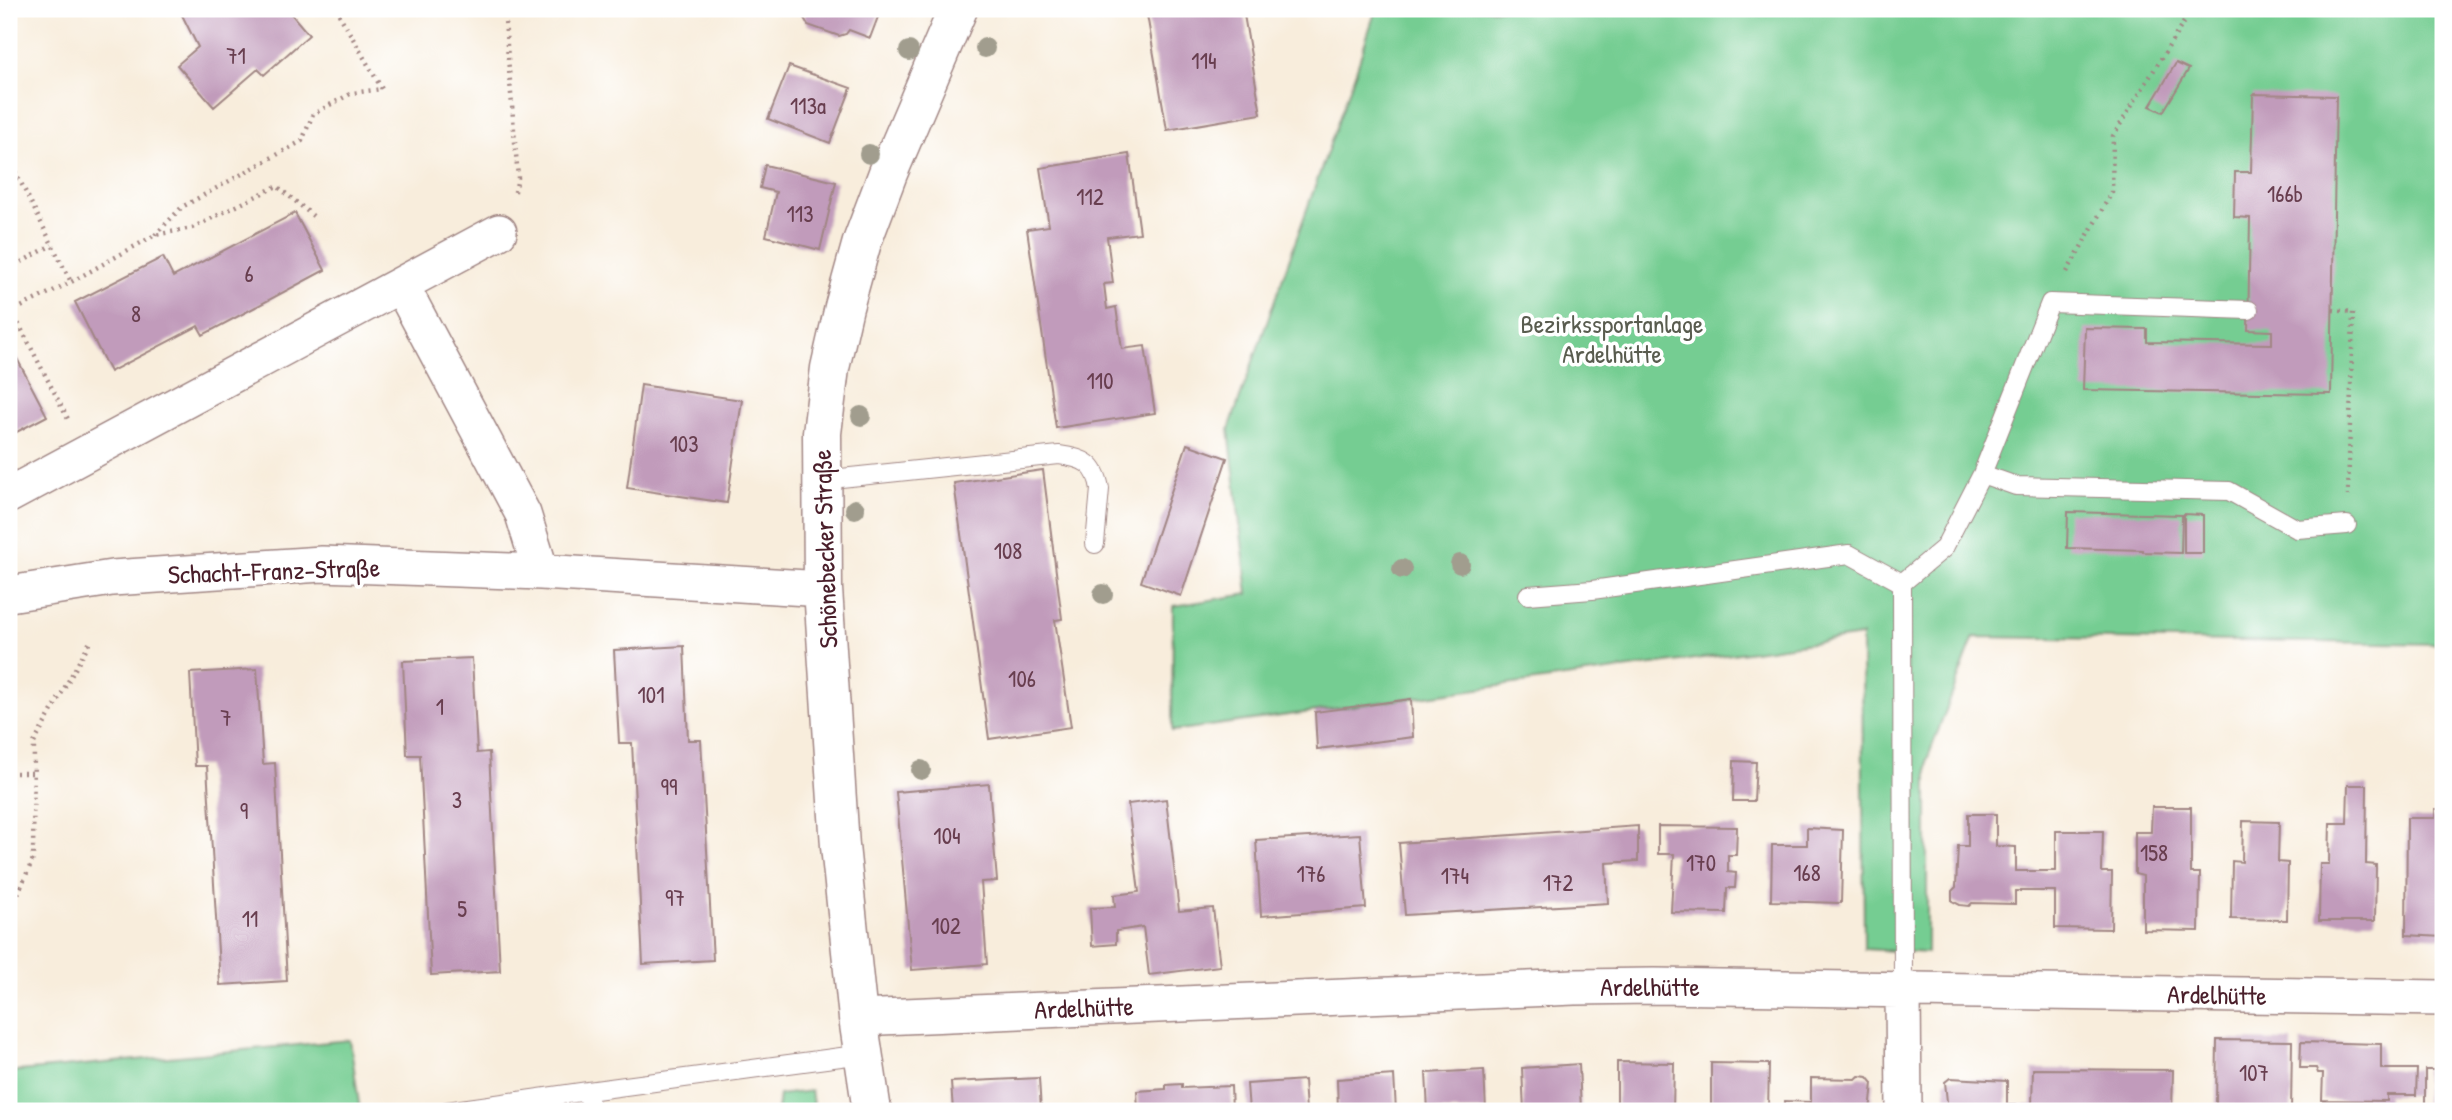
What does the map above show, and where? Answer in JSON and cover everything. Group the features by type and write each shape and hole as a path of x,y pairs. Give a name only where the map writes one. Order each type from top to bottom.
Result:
{"street":[{"name":"Schönebecker Straße","path":"872,1111 840,846 823,589 824,420 830,368 862,242 888,173 958,9"},
{"path":"9,495 499,233"},
{"path":"402,287 523,514 541,572"},
{"name":"Schacht-Franz-Straße","path":"9,594 112,578 323,564 541,572 823,589"},
{"name":"Ardelhütte","path":"861,1036 1587,987 2443,998"},
{"path":"1903,991 1903,1111"}],"lane":[{"path":"1902,583 1944,548 1982,474 2050,303 2249,310"},
{"path":"822,480 1059,455 1081,458 1092,468 1100,489 1095,544"},
{"path":"1982,474 2015,486 2229,491 2297,529 2347,525"},
{"path":"1528,595 1592,590 1849,554 1902,583"},
{"path":"1902,583 1903,991"},
{"path":"447,1111 588,1091 861,1036"},
{"path":"588,1091 591,1111"}],"path":[{"path":"87,454 10,312 71,282 155,235 182,207 302,141 313,114 352,93 382,89 336,9"},
{"path":"499,233 511,209 518,178 504,9"},
{"path":"2050,303 2112,192 2113,136 2192,9"},
{"path":"9,159 71,282"},
{"path":"155,235 192,228 277,186 313,216"},
{"path":"9,269 52,245"},
{"path":"2333,310 2353,312 2347,525"},
{"path":"9,902 15,901 33,859 34,743 90,640"},
{"path":"9,774 34,773"}],"green space":[{"name":"Bezirkssportanlage Ardelhütte","path":"1376,9 2443,9 2443,644 1974,637 1927,760 1927,953 1864,949 1862,636 1172,731 1173,606 1248,594 1229,429"},
{"path":"350,1040 360,1111 9,1111 9,1072"},
{"path":"811,1091 814,1111 777,1111 779,1095"}],"building":[{"path":"179,9 287,9 309,35 264,75 258,69 214,107 177,65 198,47"},
{"path":"806,9 881,9 870,38 849,30 839,36 808,25 804,18"},
{"path":"1146,9 1243,9 1261,114 1167,130"},
{"path":"2176,63 2189,69 2163,112 2150,106"},
{"path":"789,66 851,88 830,143 768,119"},
{"path":"2253,94 2336,96 2331,394 2083,390 2085,328 2147,329 2147,342 2272,344 2272,331 2248,330 2250,218 2234,217 2235,172 2251,172"},
{"path":"1129,154 1140,233 1107,237 1113,283 1104,284 1107,309 1116,307 1122,349 1145,346 1155,413 1056,428 1027,229 1049,226 1040,168"},
{"path":"765,165 836,182 820,250 766,236 776,192 760,188"},
{"path":"295,213 325,270 203,335 198,326 110,372 75,302 163,257 173,277"},
{"path":"11,347 47,416 9,436 9,348"},
{"path":"641,385 742,400 727,503 627,488"},
{"path":"1187,444 1227,458 1181,596 1141,582"},
{"path":"1043,470 1062,619 1055,620 1071,727 989,739 954,483"},
{"path":"2068,512 2182,515 2181,553 2067,548"},
{"path":"2184,514 2203,515 2203,553 2184,553"},
{"path":"684,646 688,740 701,740 713,960 643,964 632,743 619,743 614,650"},
{"path":"472,658 477,753 489,752 500,971 431,975 420,755 407,755 403,661"},
{"path":"257,669 263,764 275,763 287,981 220,985 207,766 195,766 190,673"},
{"path":"1411,699 1413,737 1317,749 1315,712"},
{"path":"1734,761 1756,762 1754,801 1733,801"},
{"path":"989,784 997,881 981,882 987,964 912,970 896,792"},
{"path":"2348,785 2367,785 2366,864 2376,865 2375,921 2319,921 2320,864 2329,864 2330,823 2347,823"},
{"path":"1166,799 1179,911 1213,908 1220,966 1149,975 1143,927 1116,931 1116,944 1092,946 1090,908 1115,907 1114,895 1139,892 1128,804"},
{"path":"2152,807 2191,807 2191,873 2200,873 2199,931 2143,930 2143,876 2135,874 2135,832 2151,832"},
{"path":"2435,809 2443,809 2443,937 2406,935 2407,818 2435,818"},
{"path":"1968,814 1996,814 1996,846 2016,847 2016,871 2056,871 2056,831 2103,831 2102,872 2112,872 2111,929 2055,928 2055,891 2015,891 2015,904 1972,903 1969,906 1952,901 1952,891 1956,887 1958,846 1968,846"},
{"path":"2243,821 2279,822 2278,862 2288,863 2287,920 2231,919 2232,861 2242,862"},
{"path":"1638,826 1638,861 1606,863 1608,903 1405,915 1399,843"},
{"path":"1658,826 1737,827 1736,855 1728,855 1728,872 1736,873 1735,888 1727,888 1726,913 1671,912 1674,854 1658,854"},
{"path":"1807,828 1843,830 1841,903 1771,901 1772,845 1807,845"},
{"path":"1360,834 1366,908 1261,916 1256,840"},
{"path":"2217,1040 2292,1041 2291,1111 2234,1111 2234,1105 2216,1105"},
{"path":"2301,1042 2381,1044 2381,1069 2417,1069 2416,1095 2387,1095 2387,1101 2322,1100 2323,1073 2318,1073 2316,1068 2300,1068"},
{"path":"1617,1062 1674,1063 1673,1111 1617,1111"},
{"path":"1711,1063 1769,1064 1768,1111 1711,1111"},
{"path":"1579,1064 1581,1111 1524,1111 1522,1068"},
{"path":"2033,1069 2173,1070 2172,1111 1948,1111 1945,1082 1950,1078 2007,1081 2007,1105 2032,1105"},
{"path":"1484,1070 1486,1111 1428,1111 1426,1073"},
{"path":"2425,1070 2443,1070 2443,1111 2425,1111"},
{"path":"1394,1075 1396,1111 1338,1111 1337,1079"},
{"path":"1859,1076 1868,1077 1873,1083 1870,1111 1785,1111 1785,1101 1811,1102 1811,1078 1856,1079"},
{"path":"1039,1078 1041,1111 953,1111 951,1082"},
{"path":"1304,1080 1306,1111 1249,1111 1247,1084"},
{"path":"1182,1084 1182,1088 1231,1086 1232,1111 1138,1111 1137,1091 1166,1089 1166,1085"}]}
